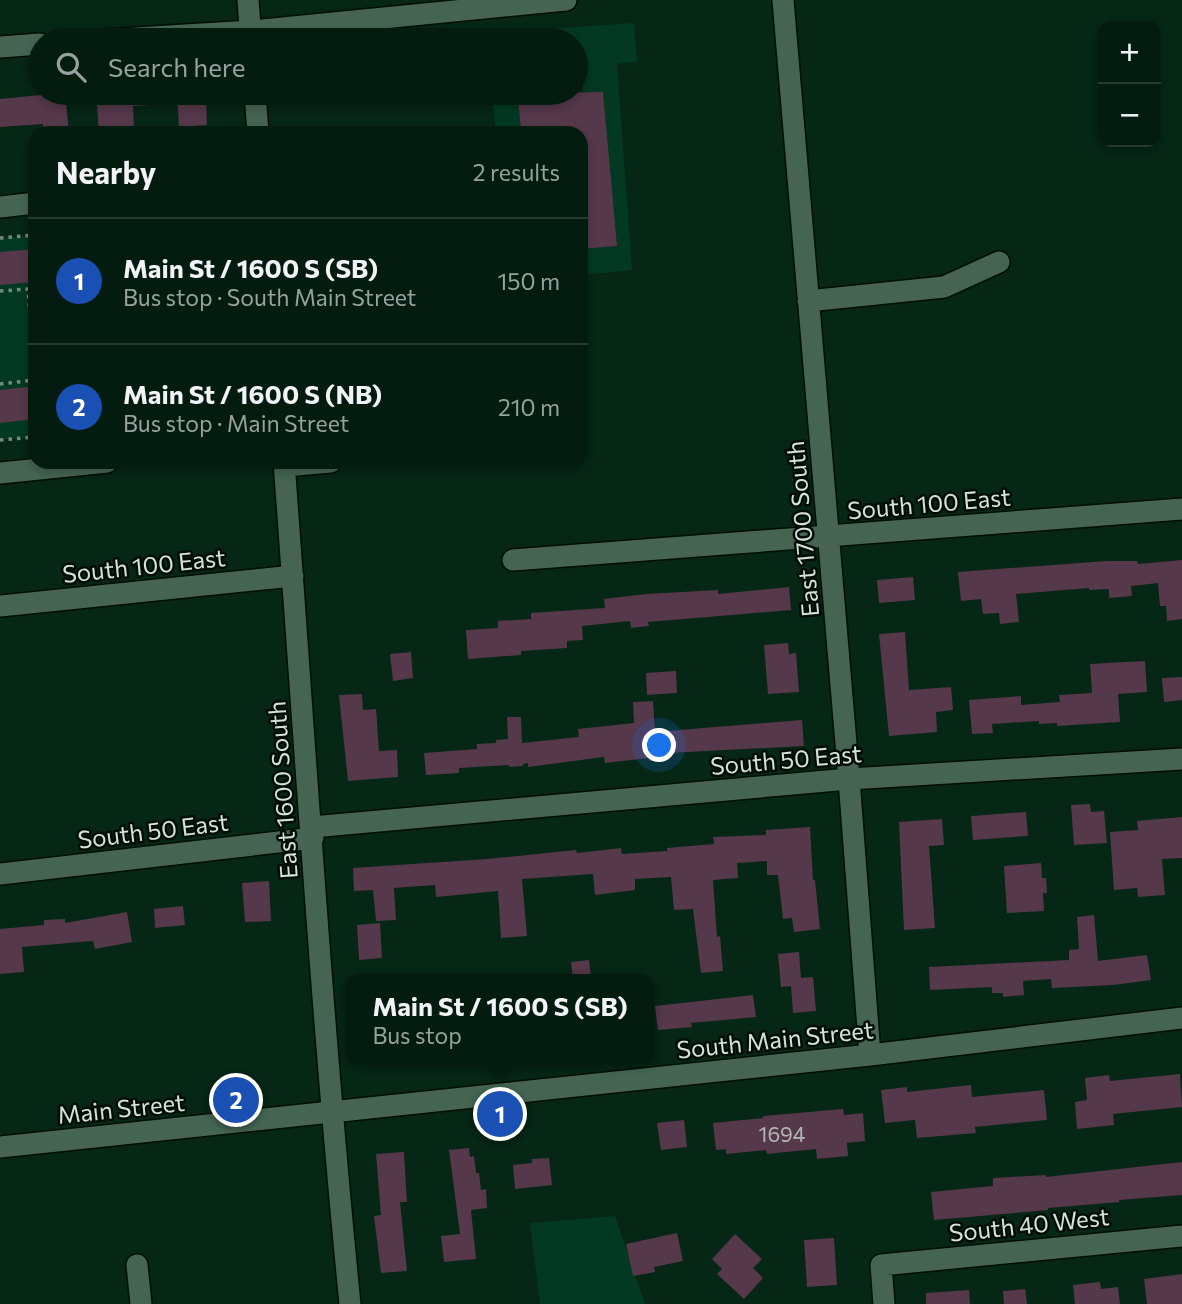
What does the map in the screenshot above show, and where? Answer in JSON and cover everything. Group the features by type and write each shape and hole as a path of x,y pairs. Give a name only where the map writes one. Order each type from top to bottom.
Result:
{"street":[{"path":"248,0 250,28"},
{"path":"321,28 566,0"},
{"name":"East 1700 South","path":"783,0 870,1055"},
{"path":"0,47 28,45"},
{"path":"256,105 257,126"},
{"path":"0,207 28,204"},
{"path":"808,301 944,287 999,262"},
{"path":"0,473 39,469"},
{"name":"East 1600 South","path":"284,469 331,1113 349,1304"},
{"name":"South 100 East","path":"513,560 1182,509"},
{"name":"South 100 East","path":"0,606 293,576"},
{"name":"South 50 East","path":"0,874 312,832 849,779 1182,759"},
{"name":"South Main Street","path":"331,1113 870,1055 1182,1018"},
{"name":"Main Street","path":"0,1147 331,1113"},
{"name":"South 40 West","path":"884,1304 881,1265 1182,1236"},
{"path":"137,1265 141,1304"}],"path":[{"path":"0,238 28,236"},
{"path":"0,291 28,289"},
{"path":"0,384 28,381"},
{"path":"0,440 28,438"}],"green space":[{"path":"634,23 637,61 617,64 632,270 588,274 588,248 616,246 603,92 588,94 588,28 561,28"},
{"path":"493,105 519,105 520,126 495,126"},
{"path":"28,236 28,438 0,440 0,238"},
{"path":"615,1216 645,1304 540,1304 530,1223"}],"building":[{"path":"588,92 603,92 617,246 588,248 588,126 520,126 519,105 588,105"},
{"path":"28,96 28,105 66,105 68,126 43,124 0,127 0,99"},
{"path":"97,105 151,105 133,106 134,126 98,126"},
{"path":"178,105 206,105 207,125 179,126"},
{"path":"28,250 28,283 0,285 0,252"},
{"path":"28,387 28,420 0,423 0,390"},
{"path":"1182,560 1182,619 1167,621 1166,606 1160,606 1158,583 1131,586 1132,596 1109,598 1109,589 1089,588 1016,594 1019,622 1000,624 999,613 983,614 981,599 961,601 958,572 1107,561 1137,561 1138,564"},
{"path":"913,577 915,600 879,603 877,580"},
{"path":"789,587 791,610 648,622 649,626 631,628 630,621 582,626 583,640 567,641 567,648 468,659 466,630 498,628 498,621 531,619 531,613 605,608 604,599 646,594 718,590 718,594"},
{"path":"905,632 909,690 951,687 953,710 936,712 937,732 889,736 879,634"},
{"path":"788,643 789,654 796,653 799,692 768,694 764,645"},
{"path":"411,652 413,678 393,681 390,654"},
{"path":"1145,661 1147,692 1118,694 1120,722 1057,726 1057,723 1039,724 1039,721 992,724 993,733 972,734 969,700 1021,696 1021,705 1060,702 1059,695 1092,693 1090,664"},
{"path":"676,671 677,693 647,695 646,673"},
{"path":"1182,677 1182,700 1164,702 1162,678"},
{"path":"362,694 363,710 376,709 379,751 397,750 398,777 348,781 339,695"},
{"path":"653,701 655,732 802,720 804,746 668,753 669,760 649,761 649,758 605,763 604,757 528,767 528,763 523,766 459,768 459,773 426,775 424,753 477,749 477,744 508,739 507,717 521,717 522,743 579,737 578,729 634,723 633,702"},
{"path":"1090,804 1091,812 1104,811 1107,843 1074,845 1071,805"},
{"path":"1026,812 1028,836 973,840 971,816"},
{"path":"1182,817 1182,858 1162,859 1165,895 1138,897 1137,888 1114,890 1110,832 1138,830 1137,821"},
{"path":"942,819 944,845 929,846 935,928 904,930 899,822"},
{"path":"810,827 813,880 820,929 794,932 792,918 783,919 778,875 767,875 767,861 737,863 738,878 713,880 717,937 720,936 723,971 701,973 693,909 674,910 671,877 635,879 635,890 595,895 593,874 522,879 527,936 501,938 498,891 436,897 435,885 394,888 396,920 376,921 373,890 354,891 353,868 576,850 577,853 621,848 622,854 667,851 667,848 714,844 713,837 766,835 766,830"},
{"path":"1041,863 1047,893 1043,893 1044,911 1007,913 1004,866"},
{"path":"269,881 271,921 245,922 242,883"},
{"path":"183,906 185,925 155,928 154,909"},
{"path":"127,912 132,942 95,949 93,941 22,947 24,972 0,974 0,929 44,925 44,920 65,919 65,923"},
{"path":"1094,915 1098,961 1147,955 1151,980 1052,988 1051,979 1023,981 1024,995 1003,997 1003,993 992,993 992,987 930,990 929,967 1069,960 1069,950 1079,949 1077,917"},
{"path":"380,923 382,958 359,960 357,925"},
{"path":"799,952 801,978 813,977 816,1011 793,1013 791,986 781,987 778,954"},
{"path":"589,960 590,974 572,974 571,962"},
{"path":"753,995 756,1017 691,1023 692,1027 658,1030 655,1006"},
{"path":"1180,1074 1182,1107 1113,1114 1114,1125 1077,1129 1075,1102 1087,1100 1085,1078 1109,1075 1110,1081"},
{"path":"971,1085 972,1097 1044,1090 1047,1120 975,1127 976,1133 917,1138 915,1120 885,1123 881,1090 907,1087 907,1092"},
{"path":"843,1109 844,1115 863,1113 865,1141 847,1143 848,1156 817,1159 816,1149 767,1154 766,1150 726,1154 726,1149 716,1150 713,1123"},
{"path":"684,1120 687,1147 661,1150 657,1123"},
{"path":"469,1148 470,1157 474,1156 476,1173 479,1173 481,1190 486,1189 487,1208 471,1210 476,1259 444,1262 441,1236 460,1234 449,1150"},
{"path":"404,1152 407,1202 400,1202 407,1271 381,1273 374,1216 381,1215 376,1154"},
{"path":"549,1158 552,1185 515,1189 513,1165 532,1163 532,1159"},
{"path":"1182,1162 1182,1195 934,1220 931,1192 993,1186 993,1178 1046,1177"},
{"path":"677,1233 683,1261 654,1267 655,1272 633,1276 626,1244"},
{"path":"735,1234 762,1259 753,1268 763,1278 744,1299 717,1274 722,1269 712,1259"},
{"path":"834,1238 837,1285 807,1287 804,1240"},
{"path":"1182,1274 1182,1304 1147,1304 1144,1279"},
{"path":"1100,1282 1101,1289 1118,1287 1120,1304 1075,1304 1073,1285"},
{"path":"1025,1289 1027,1304 1004,1304 1003,1291"},
{"path":"969,1290 970,1304 926,1304 926,1293"}],"place":[{"name":"Main St / 1600 S (NB)","path":"236,1100"},
{"name":"Main St / 1600 S (SB)","path":"500,1114"}]}
